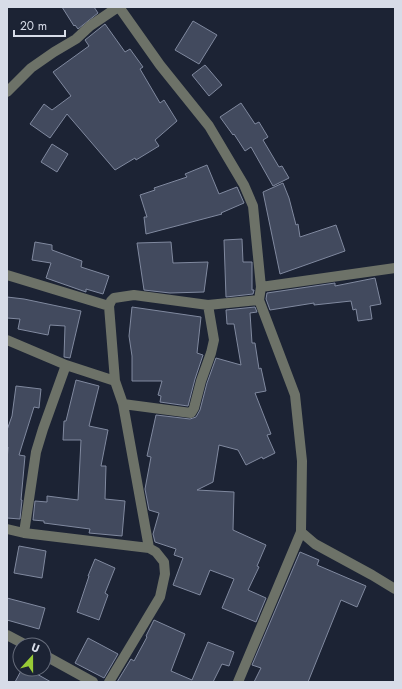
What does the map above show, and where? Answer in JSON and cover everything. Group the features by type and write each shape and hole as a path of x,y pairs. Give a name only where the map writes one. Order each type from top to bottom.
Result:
{"street":[{"path":"7,92 31,68 76,39 90,26 118,7 160,65 208,126 244,185 253,206 261,287 259,300 295,395 302,461 301,532 238,682"},
{"path":"261,287 395,268"},
{"path":"7,275 109,306"},
{"path":"149,548 123,404 115,381 109,306 111,301 114,298 134,295 208,305 259,300"},
{"path":"123,404 191,413 194,408 214,340 208,305"},
{"path":"7,340 66,365 115,381"},
{"path":"24,533 36,452 66,365"},
{"path":"7,529 24,533 149,548 156,552 164,562 165,574 160,597 109,682"},
{"path":"301,532 315,544 395,589"},
{"path":"52,659 93,682"}],"building":[{"path":"62,7 94,7 98,13 78,29 75,25 74,26"},
{"path":"193,21 217,35 199,64 175,50"},
{"path":"105,24 125,52 130,49 143,67 140,69 160,103 164,100 177,121 155,140 159,146 136,160 135,158 115,170 67,114 50,138 30,124 44,104 52,110 71,96 53,72 89,46 85,40"},
{"path":"205,65 222,85 209,96 192,75"},
{"path":"241,103 255,124 259,122 268,137 263,140 279,167 282,166 289,178 273,186 251,147 245,151 234,134 233,135 220,117"},
{"path":"52,144 68,154 57,172 41,162"},
{"path":"207,165 219,194 237,187 244,203 221,213 222,214 146,234 144,217 147,217 140,195 155,190 154,188 187,177 185,174"},
{"path":"283,183 289,198 296,225 298,224 300,237 336,225 345,251 280,274 263,192"},
{"path":"242,239 243,262 252,262 253,294 226,297 224,240"},
{"path":"35,242 52,245 52,250 82,261 81,267 109,276 103,294 86,289 86,292 46,278 51,263 32,260"},
{"path":"171,242 173,263 208,262 204,292 170,293 144,290 137,243"},
{"path":"375,278 381,304 370,306 372,319 358,321 356,309 353,310 351,301 314,305 314,303 270,310 266,299 267,293 335,283 335,286"},
{"path":"7,297 81,311 70,358 64,357 65,326 50,325 48,335 18,329 20,319 7,318"},
{"path":"132,307 201,317 197,353 203,355 188,406 160,402 161,396 158,395 162,381 132,381 132,356 129,336"},
{"path":"255,307 257,312 250,313 252,343 255,343 259,369 261,368 266,391 255,393 271,434 267,435 275,453 263,459 262,457 246,465 238,450 219,445 213,482 197,490 234,492 233,530 266,545 257,566 259,567 248,590 266,598 256,622 222,608 234,579 210,570 200,595 173,585 183,558 174,555 176,549 155,542 153,534 159,513 149,510 145,489 151,457 147,456 156,415 190,419 196,417 200,410 207,383 216,358 241,365 234,324 227,324 226,310"},
{"path":"76,380 99,386 89,426 108,430 101,466 106,466 105,499 125,501 122,536 89,533 90,529 44,523 44,521 33,520 35,501 47,502 47,496 78,500 81,440 63,440 64,421 66,421"},
{"path":"16,386 41,389 39,408 34,407 19,455 25,456 20,519 7,518 7,430 12,416"},
{"path":"19,546 46,551 42,578 14,573"},
{"path":"300,552 319,560 317,565 366,586 357,607 341,600 308,682 254,682 261,668 252,665"},
{"path":"95,559 115,568 105,593 108,595 99,620 77,612"},
{"path":"7,598 45,608 39,629 7,620"},
{"path":"154,620 185,634 171,671 192,680 208,642 234,652 229,666 222,664 213,682 117,682 131,659 134,661"},
{"path":"88,638 118,654 104,678 75,663"},
{"path":"18,677 42,677 51,682 15,682"}]}
